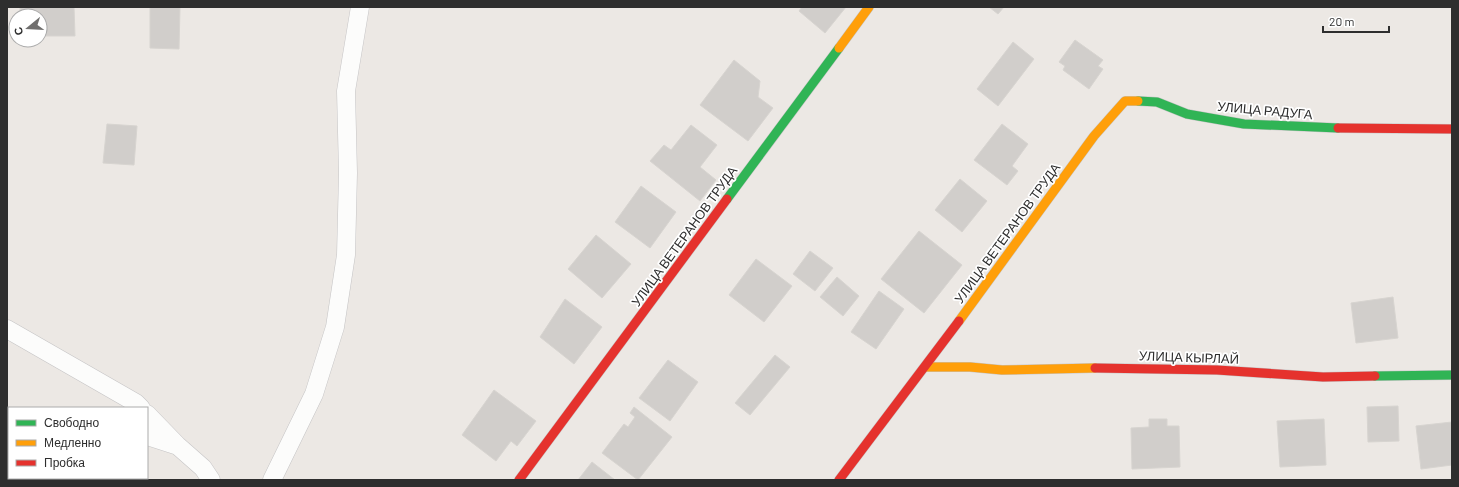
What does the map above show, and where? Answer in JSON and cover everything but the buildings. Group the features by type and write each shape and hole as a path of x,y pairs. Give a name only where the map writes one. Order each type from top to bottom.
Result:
{"street":[{"path":"272,480 314,394 335,327 346,255 348,173 346,91 360,7"},
{"name":"УЛИЦА ВЕТЕРАНОВ ТРУДА","path":"520,480 869,7"},
{"name":"УЛИЦА РАДУГА","path":"1094,136 1125,101 1157,102 1187,114 1244,124 1318,128 1452,129"},
{"name":"УЛИЦА ВЕТЕРАНОВ ТРУДА","path":"839,480 926,367 1094,136"},
{"path":"7,330 136,403 140,407"},
{"name":"УЛИЦА КЫРЛАЙ","path":"926,367 970,367 1002,370 1079,368 1217,370 1323,377 1452,375"},
{"path":"148,415 178,446 203,468 211,480"},
{"path":"148,436 178,446"}],"traffic: fast":[{"path":"727,199 839,48"},
{"path":"1138,101 1157,102 1187,114 1244,124 1338,128"},
{"path":"1375,376 1452,375"}],"traffic: slow":[{"path":"839,48 869,7"},
{"path":"959,321 1094,136 1125,101 1138,101"},
{"path":"926,367 970,367 1002,370 1095,368"}],"traffic: jam":[{"path":"1338,128 1452,129"},
{"path":"519,480 727,199"},
{"path":"839,480 959,321"},
{"path":"1095,368 1217,370 1323,377 1375,376"}]}
